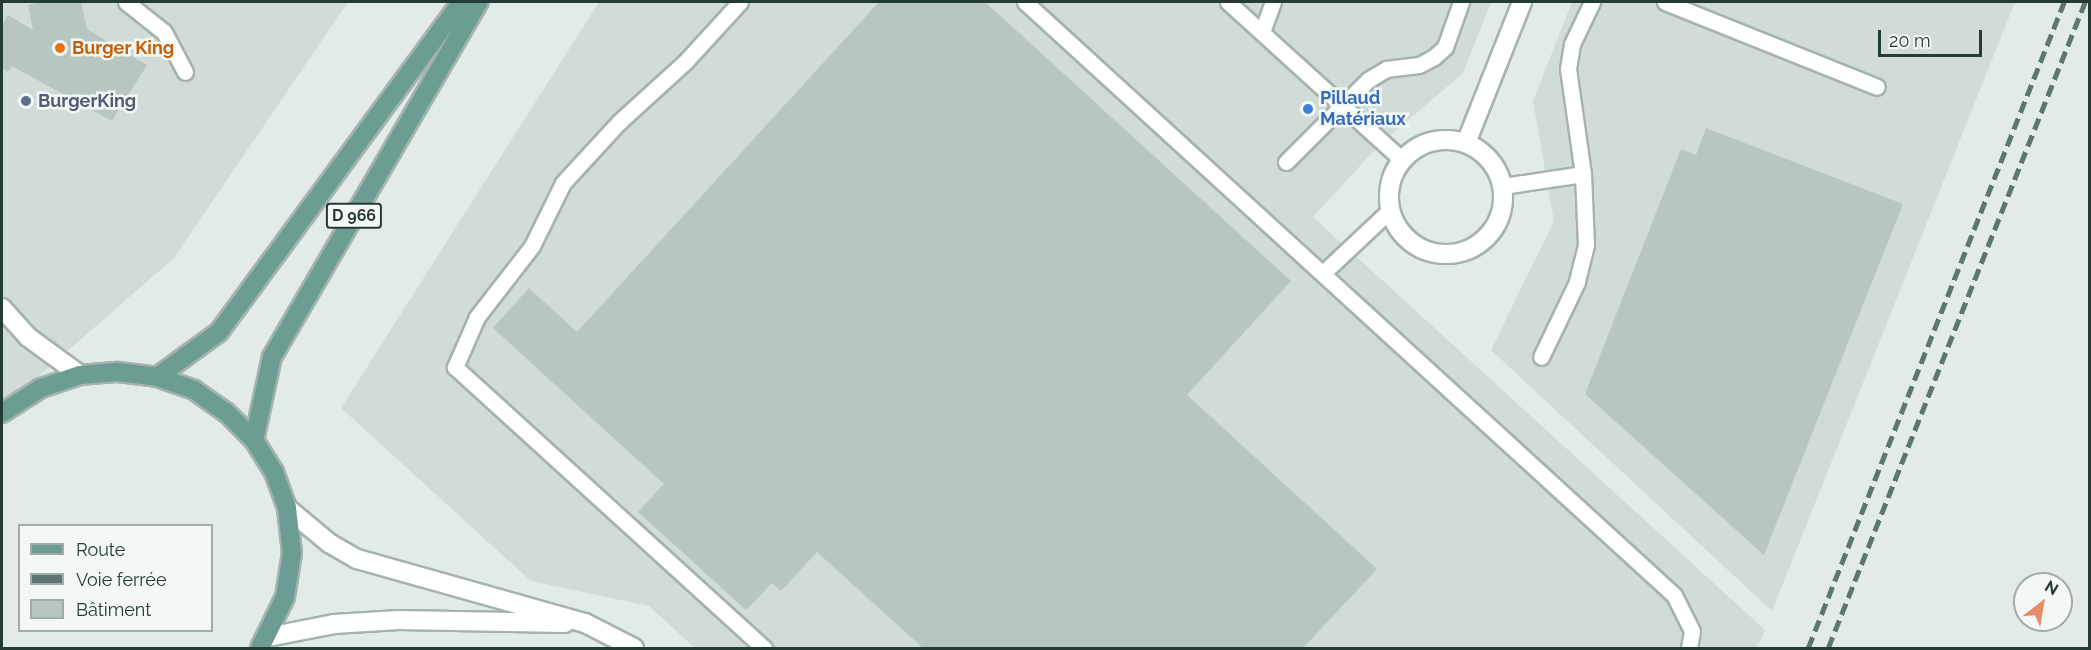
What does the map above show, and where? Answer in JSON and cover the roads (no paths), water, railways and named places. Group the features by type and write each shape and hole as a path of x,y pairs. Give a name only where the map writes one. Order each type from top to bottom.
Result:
{"main road":[{"name":"D 966","path":"157,377 219,332 461,2"},
{"name":"D 966","path":"254,440 272,357 478,2"},
{"path":"2,414 41,388 80,375 118,372 157,377 194,390 226,412 254,440 274,472 287,508 292,553 285,597 264,643"}],"street":[{"path":"1466,143 1521,2"},
{"path":"1431,142 1466,143 1483,153 1496,168 1503,186 1503,206 1497,224 1484,240 1468,250 1449,254 1429,251 1405,235 1390,210 1393,175 1402,160 1431,142"},
{"path":"2,308 28,337 80,375"},
{"path":"287,508 330,543 357,559 585,623 634,648"},
{"path":"264,643 334,624 399,620 585,623"}],"lane":[{"path":"126,2 164,32 185,72"},
{"path":"740,2 563,183 532,246 477,317 455,367 764,648"},
{"path":"1025,2 1674,595 1692,631 1689,648"},
{"path":"1228,2 1402,160"},
{"path":"1262,32 1273,2"},
{"path":"1286,162 1341,104 1386,69 1419,65 1434,57 1445,47 1461,2"},
{"path":"1541,357 1580,273 1586,245 1583,174 1568,69 1572,44 1592,2"},
{"path":"1665,2 1877,87"},
{"path":"1503,186 1583,174"},
{"path":"1323,273 1390,210"}],"railway":[{"path":"1808,648 2064,2"},
{"path":"1828,648 2085,2"}],"place":[{"name":"Burger King","path":"60,48"},
{"name":"BurgerKing","path":"26,101"},
{"name":"Pillaud Matériaux","path":"1308,109"}]}
